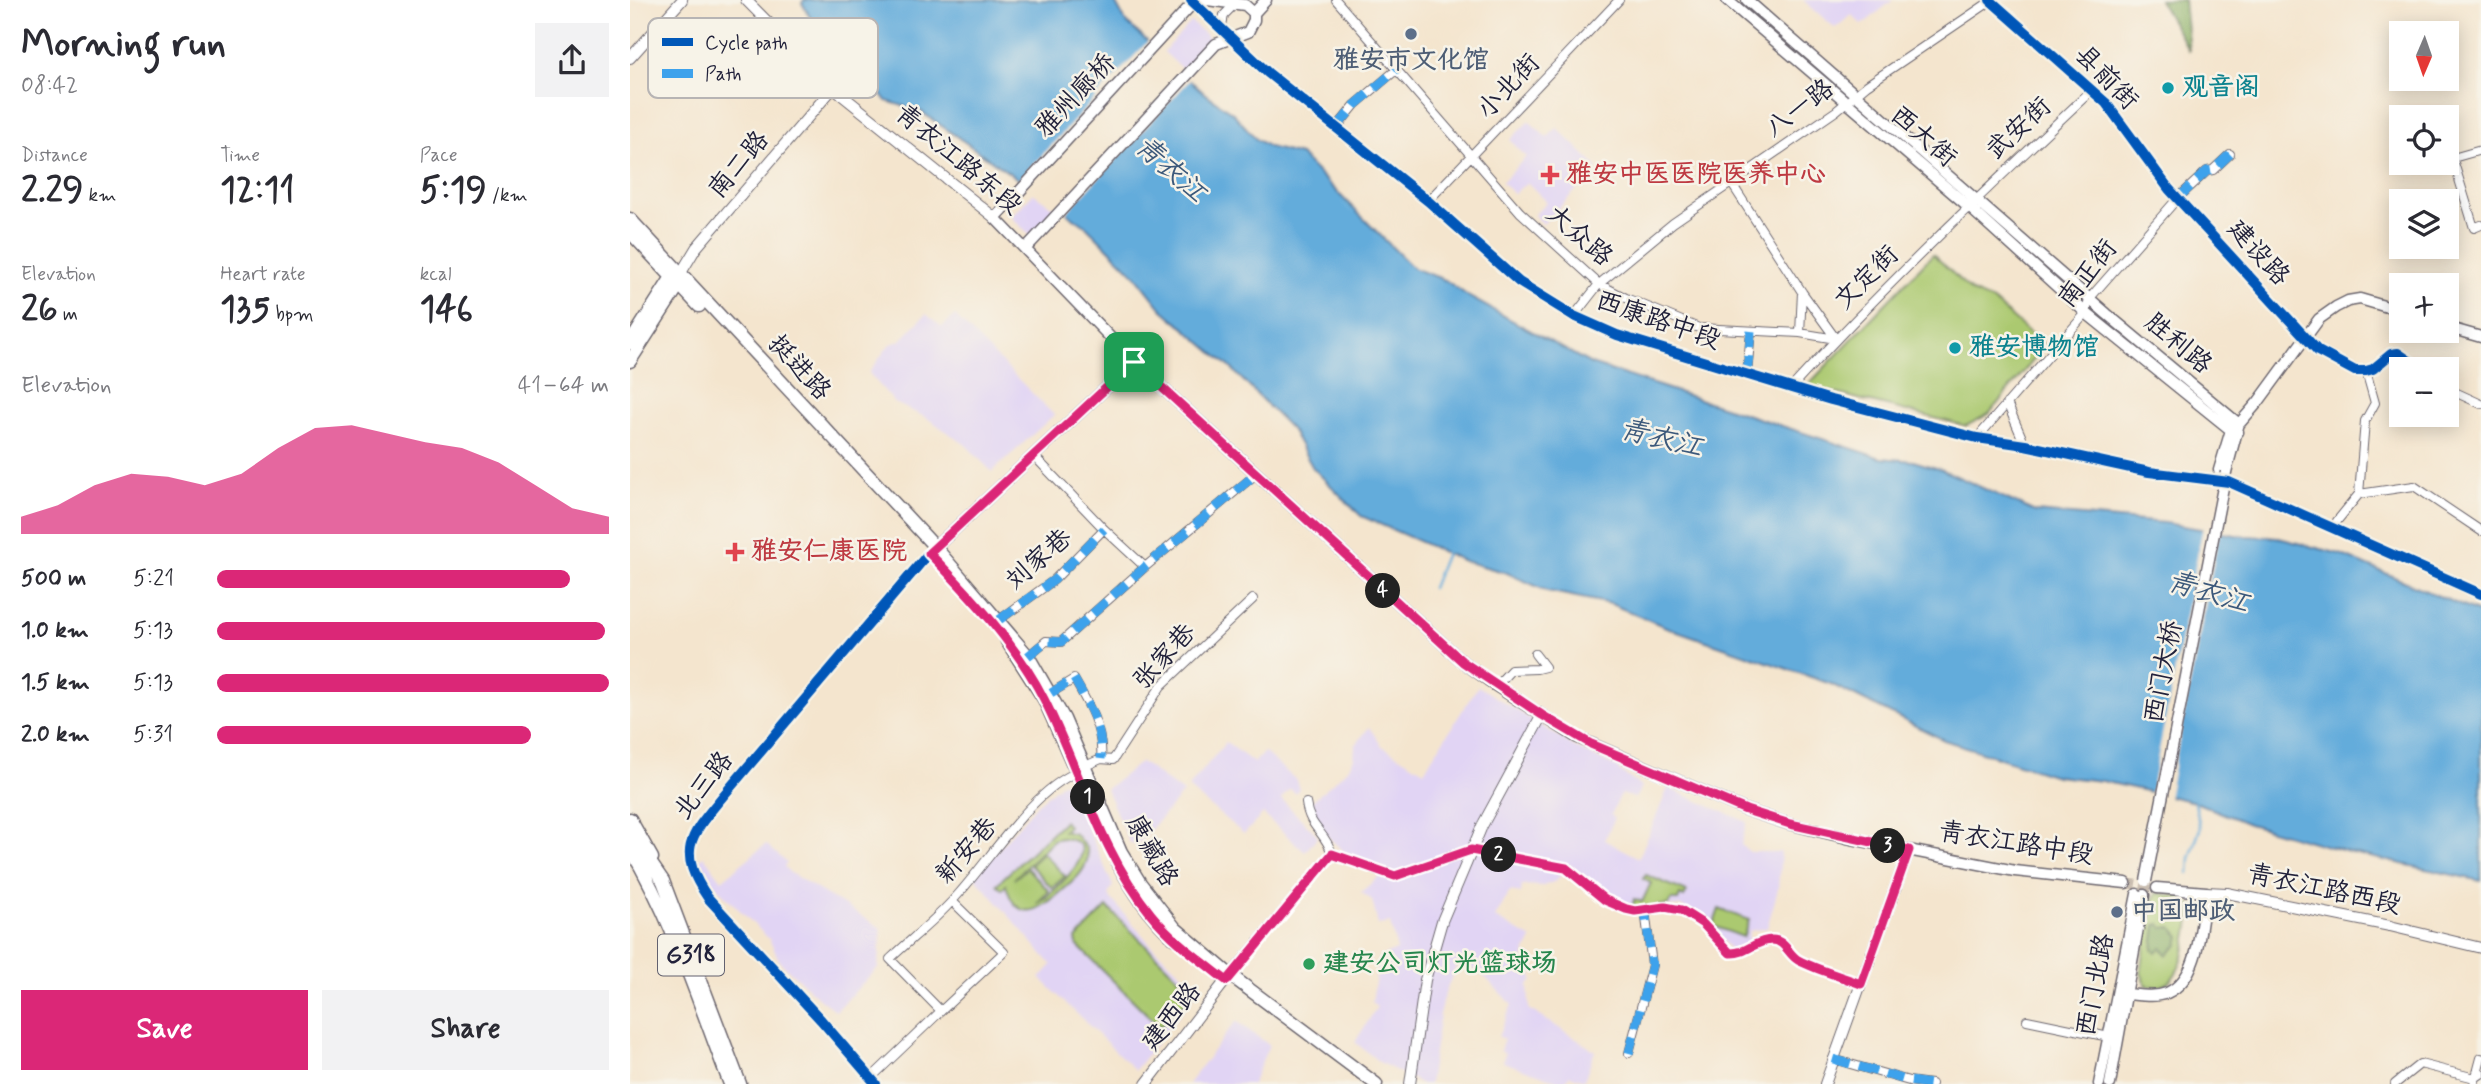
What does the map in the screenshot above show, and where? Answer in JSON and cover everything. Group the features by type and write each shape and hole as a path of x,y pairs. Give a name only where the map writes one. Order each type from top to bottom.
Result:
{"main road":[{"path":"1192,1 1207,0 1246,6 1266,0"},
{"name":"西大街","path":"1727,0 1851,97"},
{"name":"西大街","path":"1747,0 1851,97 1972,203 2089,299"},
{"name":"雅州廊桥","path":"999,214 1192,1"},
{"path":"1026,248 1225,34 1239,37 1248,32 1254,20 1246,6"},
{"name":"西大街","path":"1972,203 2086,313"},
{"name":"青衣江路东段","path":"999,214 1026,248 1134,362"},
{"name":"挺进路","path":"630,219 677,278"},
{"name":"挺进路","path":"630,232 677,278 932,550"},
{"path":"630,343 677,278"},
{"path":"630,361 677,278"},
{"name":"胜利路","path":"2089,299 2236,429"},
{"path":"2236,429 2319,319 2348,301 2360,299 2389,307"},
{"name":"胜利路","path":"2086,313 2236,429"},
{"path":"2459,331 2481,337"},
{"path":"932,550 1134,362"},
{"name":"青衣江路中段","path":"1134,362 1463,662 1496,686 1591,744 1746,810 1801,827 2015,871 2126,883"},
{"name":"西门大桥","path":"2143,880 2221,476 2236,429"},
{"name":"康藏路","path":"932,550 999,620 1028,656 1051,693 1080,770"},
{"name":"康藏路","path":"932,550 1026,667 1121,852 1140,883 1175,928 1229,978 1362,1084"},
{"path":"630,819 663,881"},
{"name":"G318","path":"630,833 663,881 740,1084"},
{"name":"G318","path":"630,848 662,905 730,1084"},
{"name":"青衣江路西段","path":"2157,888 2206,892"},
{"path":"2128,994 2165,993 2187,976 2199,934 2206,892"},
{"name":"西门北路","path":"2099,1084 2140,894 2128,994 2110,1084"},
{"name":"康藏路","path":"1229,978 1376,1084"}],"street":[{"path":"666,18 682,0"},
{"name":"青衣江路东段","path":"746,0 764,18"},
{"name":"大众路","path":"1336,0 1520,212 1600,284 1626,298 1699,328 1800,333 1836,339"},
{"name":"小北街","path":"1427,201 1619,0"},
{"name":"八一路","path":"1574,316 1600,284 1673,223 1836,111 1851,97 1990,0"},
{"name":"县前街","path":"1990,0 2106,103 2177,199"},
{"name":"西康路中段","path":"1192,1 1268,73 1427,201 1519,282 1574,316 1617,335 1791,388 1977,438 2025,445 2110,466 2149,472 2221,476"},
{"path":"1225,34 1224,15 1246,6"},
{"path":"630,58 648,38"},
{"path":"1337,127 1354,105 1396,70"},
{"name":"武安街","path":"1972,203 2092,90"},
{"name":"南二路","path":"677,278 696,248 824,98"},
{"name":"青衣江路东段","path":"846,98 999,214"},
{"path":"2459,156 2481,150"},
{"name":"南正街","path":"1977,438 2086,313 2089,299 2177,199 2230,154"},
{"path":"2458,175 2474,228 2481,225"},
{"path":"1732,184 1836,339"},
{"name":"建设路","path":"2177,199 2318,351 2355,371 2366,372"},
{"name":"文定街","path":"1791,388 1836,339 1972,203"},
{"path":"1800,333 1802,292"},
{"path":"1747,374 1751,331"},
{"path":"2333,530 2359,494 2365,421 2375,403 2366,372 2391,354 2398,353 2404,357"},
{"path":"2459,394 2481,404"},
{"path":"2007,403 2025,445"},
{"path":"1034,456 1104,529 1145,567"},
{"path":"1028,656 1046,641 1061,642 1256,474"},
{"path":"2221,476 2333,530 2481,594"},
{"path":"2359,494 2414,486 2481,531"},
{"name":"刘家巷","path":"999,620 1054,580 1104,529"},
{"name":"北三路","path":"874,1081 708,898 697,883 691,863 691,841 696,830 723,796 932,550"},
{"name":"张家巷","path":"1080,770 1101,759 1113,760 1161,685 1253,599"},
{"path":"1496,686 1511,670 1545,667 1535,654"},
{"path":"1051,693 1074,679 1099,728 1103,748 1101,759"},
{"path":"1410,1084 1424,980 1442,921 1471,850 1542,715"},
{"name":"新安巷","path":"941,1011 890,959 952,901 1030,809 1057,782 1080,770"},
{"path":"1306,803 1308,818 1329,844 1332,854"},
{"path":"1332,854 1395,876 1471,850 1566,868 1605,900 1626,909 1665,907 1681,910 1703,924 1730,953 1740,954 1756,944 1776,940 1797,959 1861,984"},
{"path":"1825,1084 1909,850"},
{"path":"1229,978 1332,854"},
{"name":"青衣江路西段","path":"2206,892 2227,893 2376,923 2481,948"},
{"path":"874,1081 941,1011 1004,952 952,901"},
{"path":"1629,1054 1652,965 1644,910"},
{"name":"建西路","path":"1146,1084 1229,978"},
{"path":"2027,1020 2109,1037"},
{"path":"2395,1084 2420,1065 2477,1079 2481,1058"},
{"path":"1833,1059 1909,1081 1931,1084"}],"shaded area":[{"path":"1803,0 1893,0 1862,25 1852,15 1835,28"},
{"path":"1191,22 1213,41 1032,237 1011,217"},
{"name":"雅安中医医院医养中心","path":"1529,121 1547,138 1557,128 1598,168 1543,224 1534,215 1547,202 1527,182 1514,194 1502,182 1526,157 1510,140"},
{"path":"926,314 942,327 955,316 1054,415 992,472 966,445 927,418 895,403 869,373 889,345 901,340"},
{"path":"1478,686 1580,750 1619,768 1619,771 1642,787 1635,798 1621,794 1611,815 1615,818 1604,840 1639,858 1668,788 1747,822 1741,845 1750,852 1781,852 1778,889 1767,928 1749,931 1748,945 1732,951 1709,924 1681,906 1635,908 1607,898 1570,865 1556,881 1543,886 1522,885 1521,893 1510,891 1495,918 1532,939 1523,958 1529,962 1533,981 1528,985 1529,1009 1595,1051 1584,1080 1570,1075 1564,1083 1503,1062 1505,1053 1500,1051 1504,1039 1498,1036 1512,1005 1487,979 1459,959 1442,1001 1429,1084 1422,1084 1379,1062 1355,1042 1377,1007 1372,1002 1379,957 1397,950 1390,923 1378,925 1372,900 1361,892 1387,870 1347,854 1311,816 1309,804 1348,769 1354,758 1355,746 1369,727 1382,746 1424,771"},
{"path":"1226,742 1254,763 1264,752 1296,780 1299,789 1295,793 1290,789 1281,799 1318,836 1305,852 1263,814 1244,834 1188,788"},
{"path":"1141,762 1183,793 1137,845 1129,842 1106,789"},
{"path":"1062,783 1068,783 1113,886 1108,895 1152,946 1199,990 1135,1070 1040,978 1052,965 975,877 1037,804"},
{"path":"766,844 787,863 784,866 789,872 881,928 878,968 836,1011 780,962 769,939 710,881 698,861 704,856 722,880"},
{"path":"1236,1021 1269,1045 1252,1084 1188,1084"}],"green space":[{"path":"2159,0 2184,0 2189,51"},
{"path":"1933,254 1972,292 1993,301 2045,346 1989,414 1966,426 1807,386"},
{"path":"1064,821 1068,826 1063,831 1075,834 1087,849 1087,860 1080,873 1055,897 1038,908 1023,910 1016,906 1006,885 1002,889 997,884","holes":["1061,838 1075,841 1081,848 1081,857 1076,867 1058,887 1037,903 1049,891 1027,868 1014,879 1053,840"]},
{"path":"1043,853 1065,876 1052,888 1030,865"},
{"path":"1646,875 1687,892 1684,897 1680,895 1678,900 1671,900 1668,905 1635,908 1634,899 1642,902 1651,883 1643,879"},
{"path":"2156,893 2184,897 2192,906 2186,945 2177,972 2169,981 2159,986 2146,985 2141,973 2152,898 2155,899"},
{"path":"1107,907 1194,993 1160,1027 1077,945 1076,939"},
{"path":"1719,909 1749,920 1743,937 1713,926"},
{"path":"2160,924 2163,928 2172,927 2180,936 2178,945 2167,955 2161,948 2156,952 2153,949 2156,925"}],"water":[{"name":"青衣江","path":"804,0 1114,0 1126,22 1204,93 1234,114 1256,139 1269,147 1300,155 1413,268 1445,280 1471,298 1591,364 1881,458 1913,461 1943,470 2035,512 2165,523 2241,536 2275,537 2340,554 2481,614 2481,881 2352,853 2249,824 2195,802 2102,781 2056,776 1944,740 1831,684 1666,627 1611,604 1547,591 1507,573 1464,561 1361,516 1313,468 1291,429 1230,367 1162,309 1135,275 1087,227 920,111 886,101 878,90 878,18 810,18 802,3"}],"pier":[{"path":"1150,39 1192,78 1064,215 1017,182"},
{"path":"2203,526 2220,529 2168,799 2150,796"}],"waterway":[{"path":"1432,588 1446,553"},
{"path":"2189,873 2190,858 2200,829 2195,802"}],"tunnel":[{"path":"2126,883 2157,888"}],"marked path":[{"path":"1337,127 1355,105 1396,70"},
{"path":"2177,199 2230,154"},
{"path":"1747,374 1751,331"},
{"path":"1028,656 1046,641 1061,642 1256,474"},
{"path":"999,620 1054,580 1104,529"},
{"path":"1051,693 1074,679 1097,728 1101,759"},
{"path":"1629,1053 1652,965 1645,910"},
{"path":"1833,1059 1909,1081 1931,1084"}],"cycle path":[{"path":"1191,0 1268,73 1428,201 1519,282 1574,316 1617,335 1831,400 1977,438 2025,445 2149,472 2229,482 2481,594"},
{"path":"1990,0 2106,103 2169,189 2318,351 2355,371 2373,369 2391,354 2398,353 2404,357"},
{"path":"876,1084 708,898 692,867 691,844 695,833 712,810 929,553"}],"place":[{"name":"雅安市文化馆","path":"1411,34"},
{"name":"观音阁","path":"2168,88"},
{"name":"雅安中医医院医养中心","path":"1550,175"},
{"name":"雅安博物馆","path":"1955,348"},
{"name":"雅安仁康医院","path":"735,552"},
{"name":"中国邮政","path":"2117,912"},
{"name":"建安公司灯光篮球场","path":"1309,964"}],"route":[{"path":"1134,362 1463,662 1576,737 1746,810 1847,838 1909,850 1861,984 1797,959 1776,940 1756,944 1740,954 1730,953 1703,924 1681,910 1665,907 1635,911 1626,909 1605,900 1566,868 1471,850 1395,876 1332,854 1227,981 1192,954 1169,934 1131,887 1044,699 1026,667 953,577 929,553 1134,362"}]}
